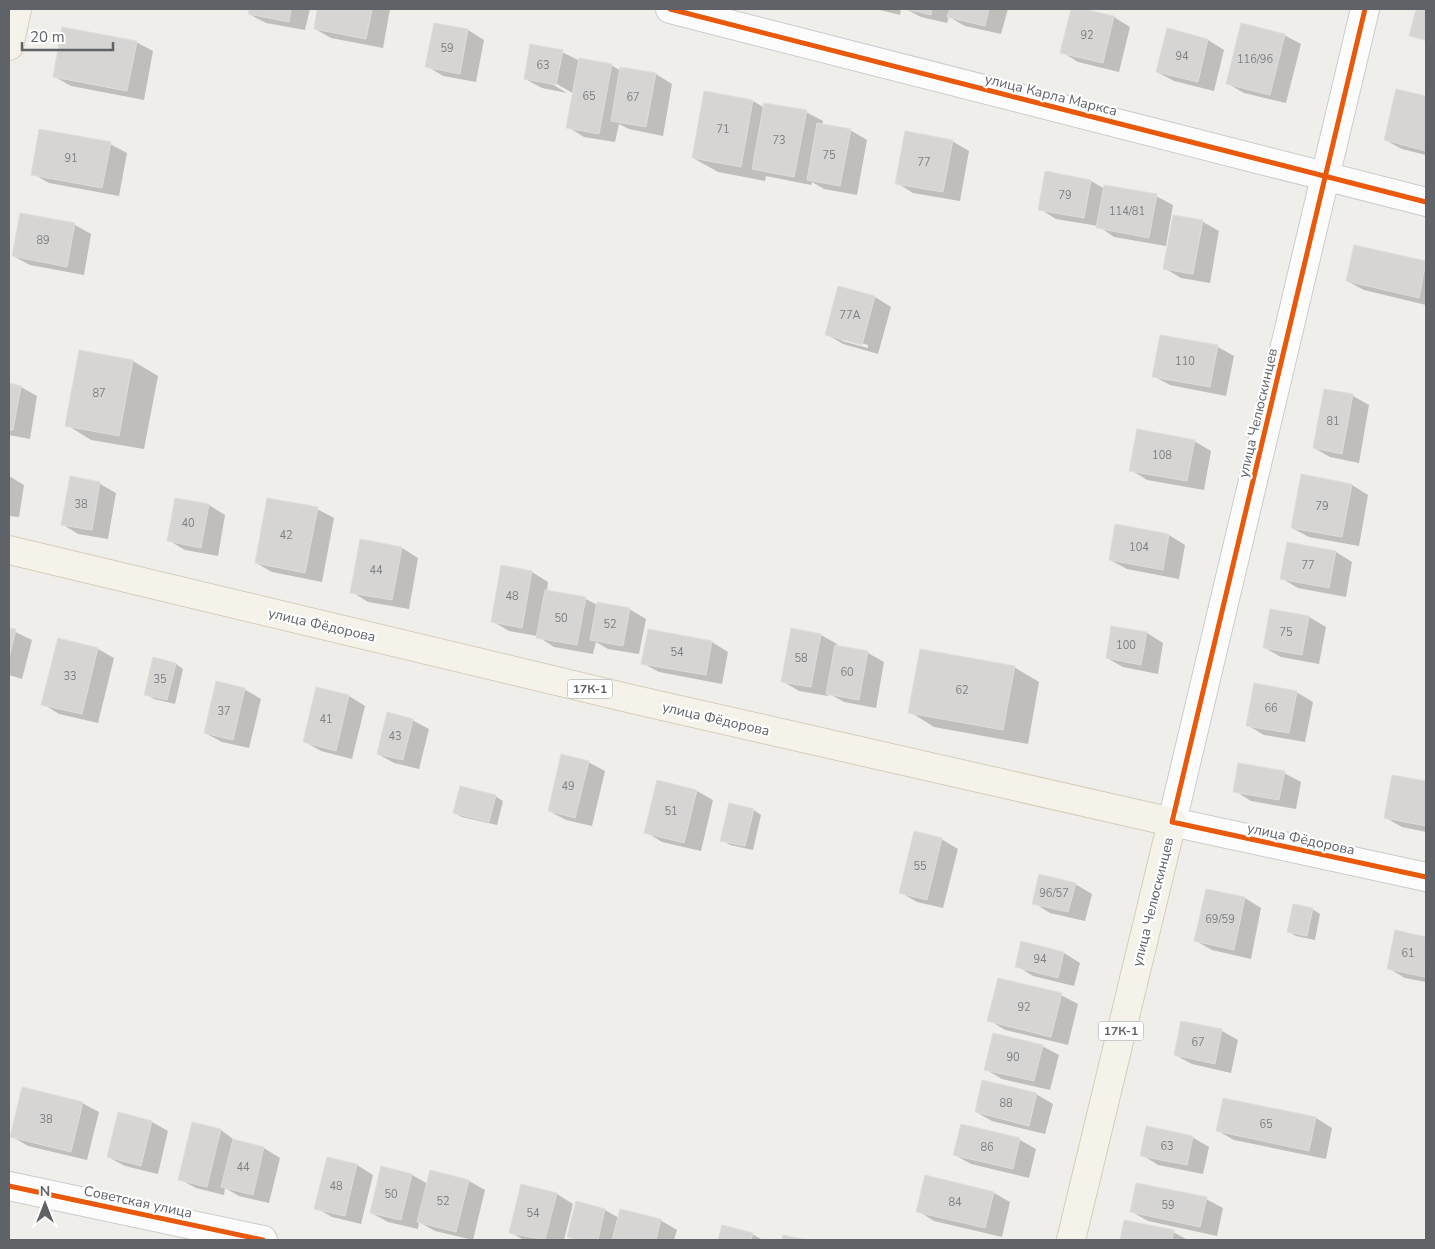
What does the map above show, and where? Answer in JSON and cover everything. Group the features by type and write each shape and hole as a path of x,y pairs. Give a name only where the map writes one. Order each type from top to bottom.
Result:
{"main road":[{"path":"9,46 17,9"},
{"name":"улица Фёдорова","path":"9,550 636,700 1172,822"},
{"name":"улица Челюскинцев","path":"1071,1240 1172,822"}],"street":[{"name":"улица Карла Маркса","path":"670,9 1426,202"},
{"name":"улица Челюскинцев","path":"1172,822 1326,177 1364,9"},
{"name":"улица Фёдорова","path":"1172,822 1426,877"},
{"name":"Советская улица","path":"9,1186 263,1240"}],"building":[{"path":"249,9 291,9 289,22 248,14"},
{"path":"317,9 372,9 366,39 314,29"},
{"path":"906,9 932,9 931,15"},
{"path":"950,9 989,9 985,26 947,17"},
{"path":"1071,9 1083,9 1114,16 1103,63 1060,53"},
{"path":"1416,9 1426,9 1426,40 1409,36"},
{"path":"434,23 468,29 460,74 425,67"},
{"path":"1241,23 1285,34 1270,95 1226,84"},
{"path":"62,27 137,41 127,91 53,77"},
{"path":"1167,28 1208,39 1198,82 1156,72"},
{"path":"530,44 563,50 556,85 524,79"},
{"path":"579,58 612,64 599,134 566,128"},
{"path":"620,67 656,73 646,127 611,121"},
{"path":"1396,89 1426,96 1426,151 1384,140"},
{"path":"704,91 753,100 741,167 692,158"},
{"path":"764,103 807,110 794,177 752,169"},
{"path":"817,123 851,129 840,186 807,180"},
{"path":"39,129 111,142 102,188 31,175"},
{"path":"905,131 953,140 943,192 895,184"},
{"path":"1045,171 1091,180 1084,218 1038,210"},
{"path":"1104,185 1157,194 1149,238 1096,228"},
{"path":"20,213 75,223 67,267 12,256"},
{"path":"1173,215 1203,220 1193,274 1163,269"},
{"path":"1354,245 1426,261 1419,298 1346,281"},
{"path":"838,286 875,296 862,345 825,335"},
{"path":"1160,335 1218,345 1210,387 1152,377"},
{"path":"79,350 133,360 119,436 65,426"},
{"path":"9,383 21,386 13,430 9,430"},
{"path":"1324,389 1353,394 1342,454 1313,448"},
{"path":"1137,429 1195,440 1187,481 1129,471"},
{"path":"1301,474 1352,484 1342,537 1291,528"},
{"path":"70,476 100,482 92,530 61,525"},
{"path":"175,498 209,504 201,548 167,541"},
{"path":"267,498 318,507 305,573 255,563"},
{"path":"1115,524 1169,534 1163,570 1109,560"},
{"path":"360,539 402,547 392,600 350,593"},
{"path":"1287,542 1336,551 1329,588 1280,579"},
{"path":"501,565 532,571 522,628 491,622"},
{"path":"545,590 586,597 577,645 536,638"},
{"path":"597,602 630,608 623,646 590,640"},
{"path":"1270,609 1309,616 1302,655 1263,648"},
{"path":"1111,626 1147,632 1141,665 1106,658"},
{"path":"9,628 16,629 9,658"},
{"path":"791,628 821,634 811,687 781,682"},
{"path":"648,629 712,641 706,675 641,664"},
{"path":"58,638 98,648 82,714 41,705"},
{"path":"835,645 868,651 859,700 826,694"},
{"path":"920,649 1015,666 1003,730 908,713"},
{"path":"153,657 176,663 167,700 144,695"},
{"path":"216,681 245,688 233,740 204,733"},
{"path":"1254,683 1297,691 1289,733 1246,726"},
{"path":"316,687 349,695 336,751 303,742"},
{"path":"387,712 413,719 403,760 377,754"},
{"path":"561,754 589,761 575,818 548,811"},
{"path":"1238,763 1285,771 1279,800 1233,792"},
{"path":"1392,775 1426,781 1426,826 1384,818"},
{"path":"657,780 697,790 684,843 644,833"},
{"path":"460,786 496,795 489,822 453,813"},
{"path":"729,803 754,809 745,846 720,841"},
{"path":"914,831 942,838 927,900 899,893"},
{"path":"1039,874 1076,883 1068,912 1032,904"},
{"path":"1206,889 1245,897 1234,950 1194,941"},
{"path":"1293,904 1313,908 1307,936 1287,932"},
{"path":"1395,930 1426,937 1425,977 1387,969"},
{"path":"1021,941 1064,952 1058,978 1015,967"},
{"path":"998,978 1062,993 1051,1037 987,1021"},
{"path":"1181,1021 1222,1029 1215,1064 1174,1055"},
{"path":"993,1033 1043,1045 1034,1081 984,1070"},
{"path":"982,1080 1037,1093 1029,1126 975,1112"},
{"path":"22,1087 83,1102 71,1152 10,1137"},
{"path":"1223,1098 1316,1117 1309,1151 1216,1131"},
{"path":"118,1112 152,1121 141,1166 107,1157"},
{"path":"192,1122 221,1129 207,1187 178,1180"},
{"path":"961,1124 1020,1138 1013,1169 953,1155"},
{"path":"1146,1126 1193,1136 1187,1165 1140,1156"},
{"path":"233,1139 264,1147 253,1195 221,1187"},
{"path":"327,1157 357,1164 345,1216 314,1209"},
{"path":"381,1166 412,1174 401,1220 370,1213"},
{"path":"430,1170 469,1180 456,1232 417,1222"},
{"path":"925,1175 994,1192 985,1228 916,1212"},
{"path":"1136,1183 1207,1197 1200,1227 1130,1212"},
{"path":"521,1184 557,1193 545,1240 509,1233"},
{"path":"576,1201 605,1209 598,1240 582,1240 567,1237"},
{"path":"620,1209 661,1219 656,1240 612,1240"},
{"path":"1124,1220 1174,1230 1172,1240 1120,1240"},
{"path":"722,1225 753,1233 751,1240 718,1240"},
{"path":"783,1235 807,1240 782,1240"}],"cycle path":[{"path":"670,9 1426,202"},
{"path":"1365,9 1172,822 1426,877"},
{"path":"9,1186 263,1240"}]}
